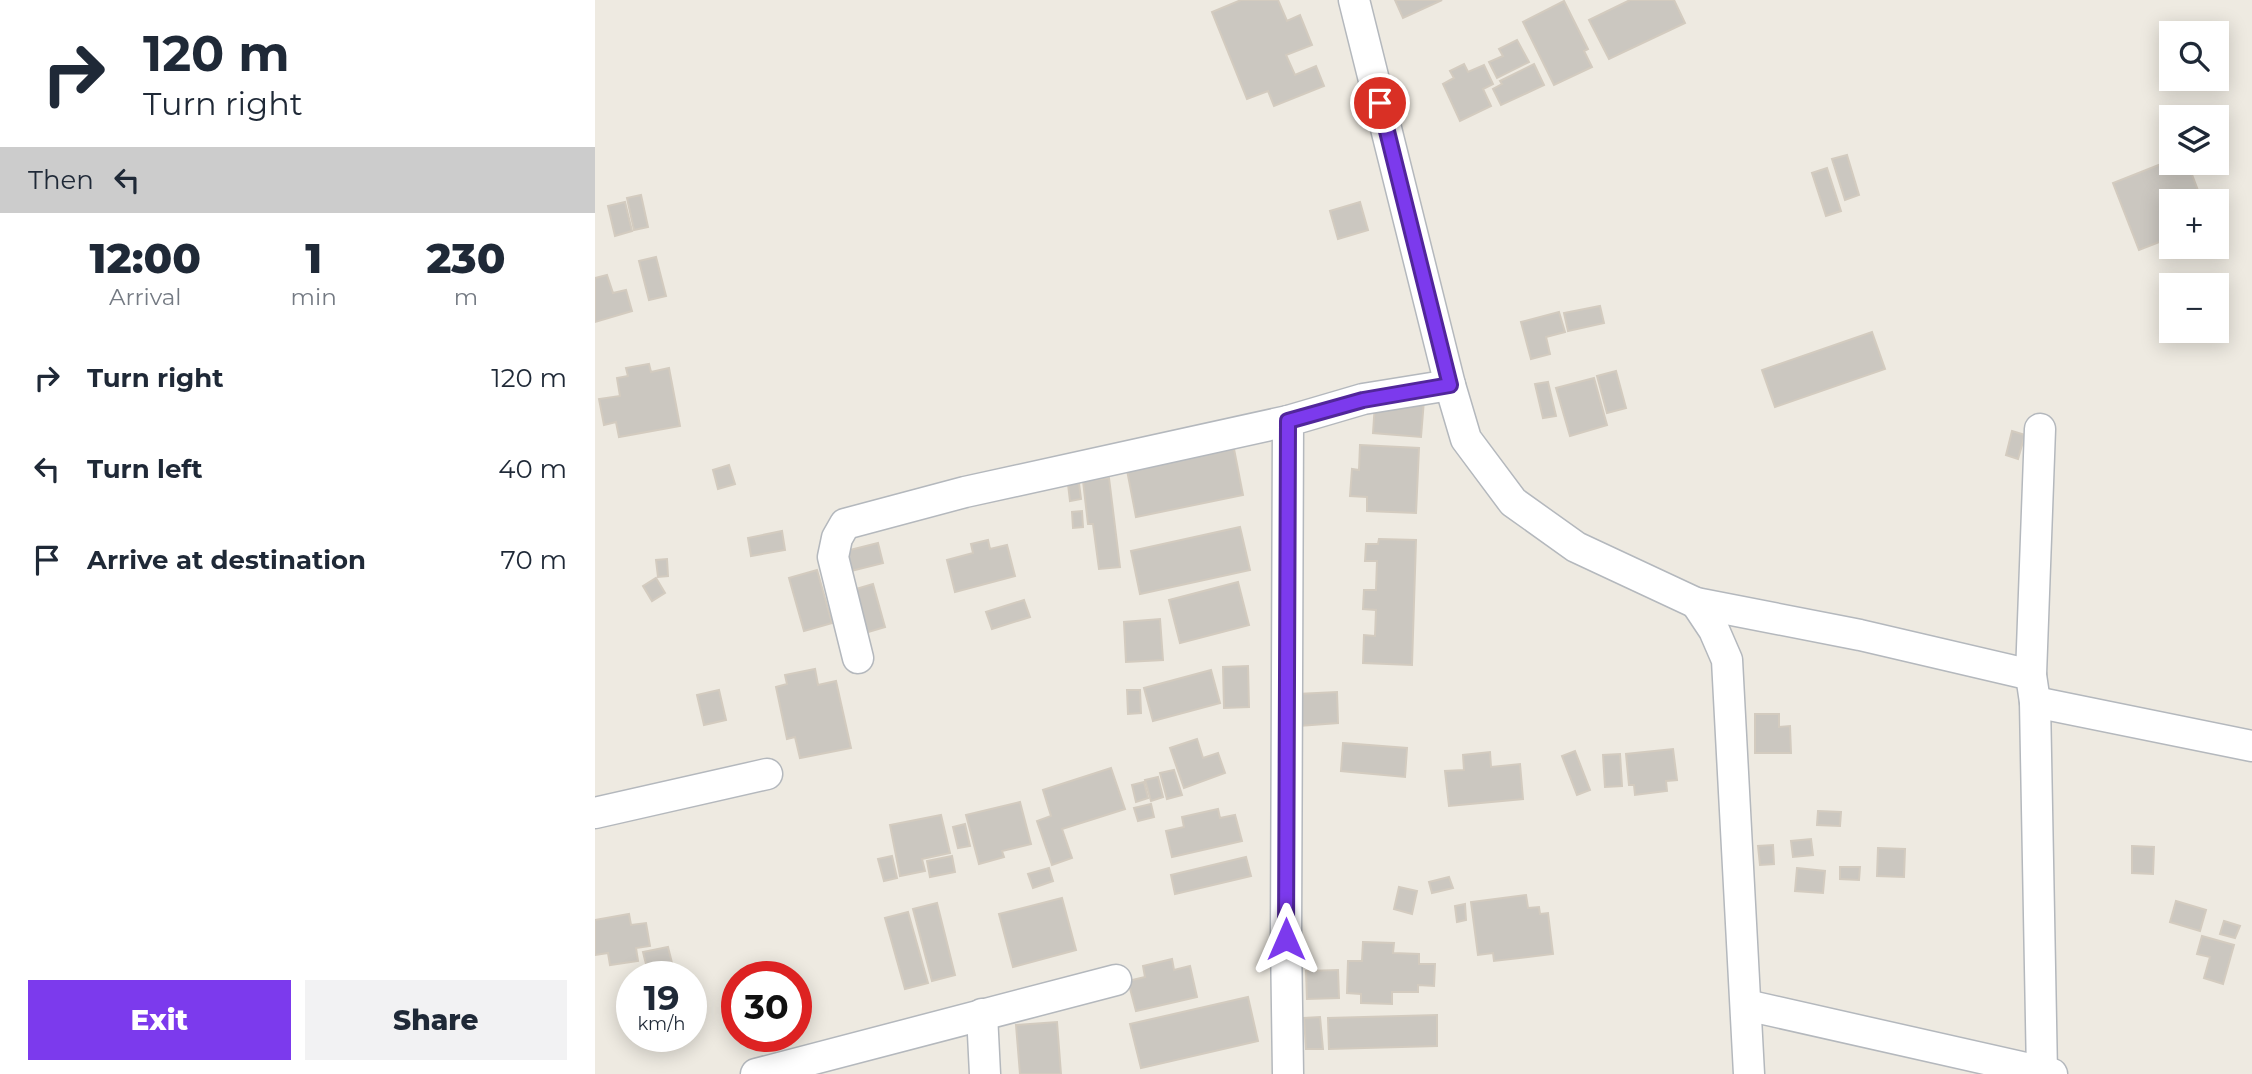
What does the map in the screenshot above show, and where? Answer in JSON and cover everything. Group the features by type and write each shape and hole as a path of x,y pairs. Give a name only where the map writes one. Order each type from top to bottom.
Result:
{"street":[{"path":"1354,0 1450,385 1466,439 1513,502 1576,547 1696,603 1860,635 2033,688 2252,746"},
{"path":"858,658 833,557 837,538 845,524 965,492 1288,421 1363,400 1450,385"},
{"path":"1288,421 1286,939 1289,1074"},
{"path":"1746,1005 2045,1073 2033,688 2041,429"},
{"path":"1696,603 1714,630 1727,660 1749,1074"},
{"path":"595,813 767,774"},
{"path":"756,1074 1115,980"},
{"path":"982,1014 985,1074"}],"building":[{"path":"1241,0 1278,0 1287,21 1300,15 1312,45 1286,55 1295,75 1316,66 1324,86 1274,106 1268,91 1247,99 1212,12"},
{"path":"1395,0 1442,0 1403,18"},
{"path":"1630,0 1674,0 1685,23 1609,59 1589,20"},
{"path":"1564,1 1588,49 1584,51 1592,67 1554,85 1523,22"},
{"path":"1517,40 1529,62 1497,78 1489,62 1503,56 1499,49"},
{"path":"1464,64 1468,72 1484,65 1493,84 1483,89 1491,106 1460,121 1443,84 1454,78 1450,71"},
{"path":"1534,64 1544,85 1501,105 1493,89 1502,84 1500,81"},
{"path":"1847,155 1859,195 1845,200 1832,159"},
{"path":"2159,165 2159,175 2192,175 2197,189 2159,189 2159,242 2139,250 2113,183"},
{"path":"1827,168 1841,211 1826,216 1812,173"},
{"path":"641,195 648,227 634,230 627,198"},
{"path":"625,202 632,231 615,236 608,206"},
{"path":"1360,202 1368,230 1338,239 1330,211"},
{"path":"656,257 666,296 649,300 639,261"},
{"path":"607,275 613,293 626,290 632,311 595,322 595,278"},
{"path":"1600,306 1604,323 1568,331 1564,313"},
{"path":"1559,312 1565,332 1546,337 1550,354 1531,359 1521,322"},
{"path":"1872,332 1885,369 1775,407 1762,370"},
{"path":"649,364 651,372 669,368 680,426 619,437 616,422 604,425 599,399 620,396 617,378 628,376 626,368"},
{"path":"1616,371 1626,408 1607,413 1597,376"},
{"path":"1594,378 1607,425 1570,436 1556,388"},
{"path":"1548,382 1556,416 1543,418 1535,384"},
{"path":"1424,400 1421,437 1373,433 1375,403"},
{"path":"2012,431 2025,435 2018,459 2006,455"},
{"path":"1360,445 1419,448 1416,513 1367,511 1367,497 1350,496 1352,469 1359,470"},
{"path":"1234,449 1243,495 1136,517 1127,470"},
{"path":"729,465 735,484 718,489 713,470"},
{"path":"1109,478 1120,567 1099,569 1093,524 1088,524 1083,481"},
{"path":"1079,483 1081,499 1070,501 1068,484"},
{"path":"1082,511 1083,527 1073,528 1072,512"},
{"path":"1240,527 1250,570 1140,594 1131,551"},
{"path":"782,531 785,550 751,556 748,538"},
{"path":"1379,539 1416,540 1412,665 1363,663 1364,635 1375,636 1376,610 1363,609 1364,590 1376,590 1377,561 1365,561 1366,544 1378,544"},
{"path":"988,540 990,549 1007,545 1015,576 955,592 947,560 973,553 971,544"},
{"path":"878,543 883,563 843,573 838,553"},
{"path":"667,559 668,576 658,577 656,560"},
{"path":"817,570 832,623 804,631 789,578"},
{"path":"656,578 665,593 652,601 643,586"},
{"path":"1238,582 1249,625 1180,643 1169,600"},
{"path":"873,584 885,627 858,635 846,592"},
{"path":"1024,600 1030,617 992,629 986,612"},
{"path":"1160,619 1163,660 1126,662 1124,622"},
{"path":"1248,666 1249,707 1224,708 1223,667"},
{"path":"815,669 818,685 836,681 851,748 800,758 795,737 787,739 776,687 787,684 785,675"},
{"path":"1211,670 1220,703 1153,721 1144,688"},
{"path":"719,690 726,720 704,725 697,695"},
{"path":"1127,690 1140,690 1141,713 1128,714"},
{"path":"1337,692 1338,723 1299,726 1297,694"},
{"path":"1755,714 1779,714 1779,727 1790,726 1791,753 1755,753"},
{"path":"1197,739 1203,758 1218,753 1225,773 1184,788 1170,748"},
{"path":"1343,743 1407,748 1405,777 1341,771"},
{"path":"1673,749 1677,780 1666,781 1667,791 1635,795 1634,785 1629,785 1626,754"},
{"path":"1575,751 1590,790 1577,795 1562,756"},
{"path":"1490,752 1491,767 1520,764 1523,799 1449,806 1445,771 1464,770 1463,755"},
{"path":"1620,754 1622,786 1605,787 1603,755"},
{"path":"1111,768 1125,809 1062,829 1072,858 1052,865 1037,821 1051,816 1043,790"},
{"path":"1174,770 1182,795 1167,799 1160,773"},
{"path":"1158,777 1163,797 1151,801 1145,780"},
{"path":"1144,782 1148,798 1136,802 1132,785"},
{"path":"1020,802 1031,844 1002,851 1004,857 979,864 966,815"},
{"path":"1151,804 1154,817 1138,821 1134,808"},
{"path":"1218,809 1220,818 1235,815 1242,841 1172,857 1166,831 1184,827 1182,817"},
{"path":"1818,811 1841,812 1840,826 1817,825"},
{"path":"941,815 950,853 922,859 925,871 900,876 890,825"},
{"path":"965,824 970,846 958,848 953,827"},
{"path":"1811,839 1813,855 1793,857 1791,841"},
{"path":"1773,845 1774,864 1760,865 1758,846"},
{"path":"2132,846 2154,847 2153,874 2132,873"},
{"path":"1878,848 1905,849 1904,877 1877,876"},
{"path":"892,856 897,878 884,881 878,859"},
{"path":"952,856 955,872 930,877 927,861"},
{"path":"1246,857 1251,876 1175,894 1171,875"},
{"path":"1840,867 1860,867 1859,880 1840,879"},
{"path":"1049,868 1053,881 1033,888 1028,874"},
{"path":"1797,868 1825,871 1823,893 1795,891"},
{"path":"1449,877 1453,888 1432,893 1429,882"},
{"path":"1399,887 1417,891 1412,914 1394,909"},
{"path":"1526,895 1528,908 1539,907 1540,914 1548,913 1553,954 1494,961 1493,953 1478,955 1471,902"},
{"path":"1062,898 1076,950 1013,967 999,914"},
{"path":"2176,901 2206,910 2200,931 2170,922"},
{"path":"937,903 955,975 932,981 913,909"},
{"path":"1465,904 1466,920 1457,922 1455,906"},
{"path":"908,912 928,983 905,989 885,918"},
{"path":"629,914 631,925 646,923 650,946 636,948 638,961 616,961 616,964 610,965 608,953 595,955 595,920"},
{"path":"2224,921 2240,926 2235,938 2220,934"},
{"path":"2202,936 2234,945 2223,984 2204,978 2210,957 2197,954"},
{"path":"1363,942 1394,943 1393,953 1419,954 1419,964 1435,964 1434,986 1418,985 1418,992 1392,992 1392,1004 1361,1003 1361,994 1347,993 1348,961 1362,961"},
{"path":"668,947 672,961 645,961 643,952"},
{"path":"1172,959 1174,970 1190,966 1197,997 1136,1011 1128,981 1145,977 1143,966"},
{"path":"1338,970 1339,998 1307,999 1306,971"},
{"path":"1248,997 1258,1041 1141,1068 1130,1024"},
{"path":"1437,1015 1437,1046 1329,1049 1328,1018"},
{"path":"1320,1017 1323,1049 1306,1049 1304,1018"},
{"path":"1057,1022 1061,1074 1020,1074 1016,1025"}],"route":[{"path":"1286,939 1288,421 1363,400 1450,385 1380,103"}]}
